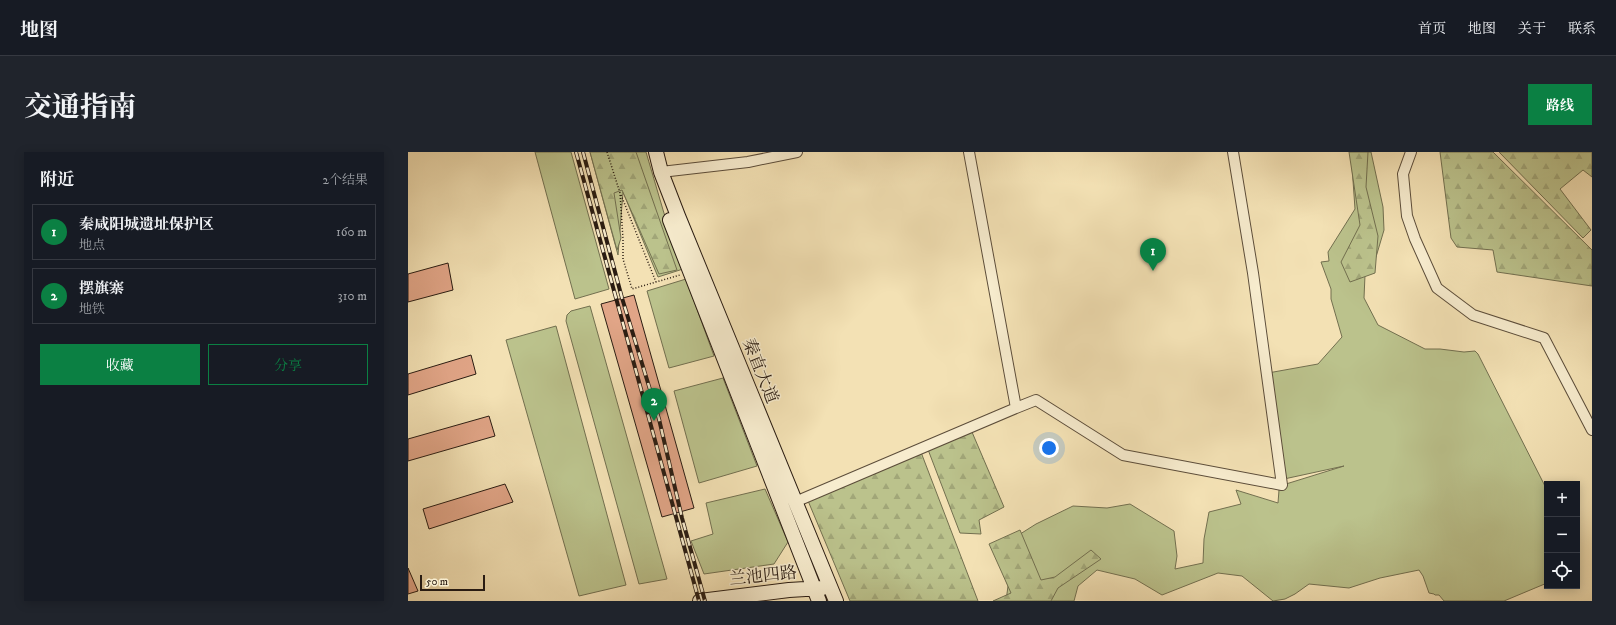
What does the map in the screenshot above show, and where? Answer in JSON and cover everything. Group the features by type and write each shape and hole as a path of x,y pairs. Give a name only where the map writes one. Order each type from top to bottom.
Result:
{"street":[{"name":"秦直大道","path":"646,152 652,174 817,595"},
{"name":"秦直大道","path":"656,152 661,172 836,601"},
{"path":"661,172 748,162 797,152"},
{"path":"969,152 1016,408"},
{"path":"795,502 1036,400 1123,455 1282,485 1253,273 1233,152"},
{"path":"1411,152 1403,174 1407,216 1415,239 1437,288 1473,315 1544,338 1592,430"},
{"name":"兰池四路","path":"700,601 789,590 817,595 831,588"}],"path":[{"path":"607,152 627,210"},
{"path":"620,192 624,239 623,259 632,289 690,272"},
{"path":"620,192 656,282"}],"green space":[{"path":"535,152 571,152 609,289 575,299"},
{"path":"590,152 646,152 676,254 683,269 658,277 623,192 618,255"},
{"path":"590,152 636,152 677,270 659,274 622,190 614,193 621,238 617,250"},
{"path":"1349,152 1368,152 1366,187 1378,236 1375,273 1350,282 1341,262 1360,225"},
{"path":"1351,152 1371,152 1383,207 1384,230 1376,257 1365,275 1364,298 1378,325 1425,349 1464,352 1475,351 1478,354 1544,484 1544,584 1504,601 1444,601 1439,595 1429,593 1423,576 1419,570 1380,578 1349,588 1309,584 1285,599 1273,601 1242,576 1218,573 1162,595 1135,579 1097,570 1078,586 1074,601 1006,601 1008,586 995,550 1036,524 1073,506 1107,508 1130,504 1174,531 1177,556 1175,569 1203,563 1204,539 1209,512 1241,504 1236,490 1278,503 1279,490 1286,484 1344,466 1284,479 1268,373 1318,364 1342,337 1331,299 1331,289 1321,262 1329,261 1328,252 1355,209"},
{"path":"1440,152 1493,152 1592,250 1592,286 1497,272 1493,250 1457,247 1451,238"},
{"path":"1499,152 1592,152 1592,177 1583,170 1560,189 1591,230 1583,238"},
{"path":"686,279 714,356 669,368 647,291"},
{"path":"590,306 667,579 639,584 566,321 567,315 571,311"},
{"path":"556,326 626,585 579,596 506,340"},
{"path":"723,378 757,466 699,483 674,391"},
{"path":"969,425 1004,507 979,520 981,534 960,533 927,447"},
{"path":"919,447 978,601 850,601 806,496"},
{"path":"765,489 788,542 774,564 704,574 691,541 713,534 706,503"},
{"path":"1020,530 1041,580 1055,577 1091,550 1101,559 1058,588 1051,601 993,601 1011,593 989,544"}],"building":[{"path":"448,263 453,290 408,302 408,274"},
{"path":"634,295 694,508 662,517 601,304"},
{"path":"471,355 476,374 408,395 408,374"},
{"path":"489,416 495,436 408,461 408,439"},
{"path":"505,484 513,502 429,529 423,509"},
{"path":"408,568 418,591 408,594"}],"railway":[{"path":"576,152 699,601"},
{"path":"583,152 622,298 659,419 682,518 705,601"}],"place":[{"name":"秦咸阳城遗址保护区","path":"1153,271"},
{"name":"摆旗寨","path":"654,421"}]}
